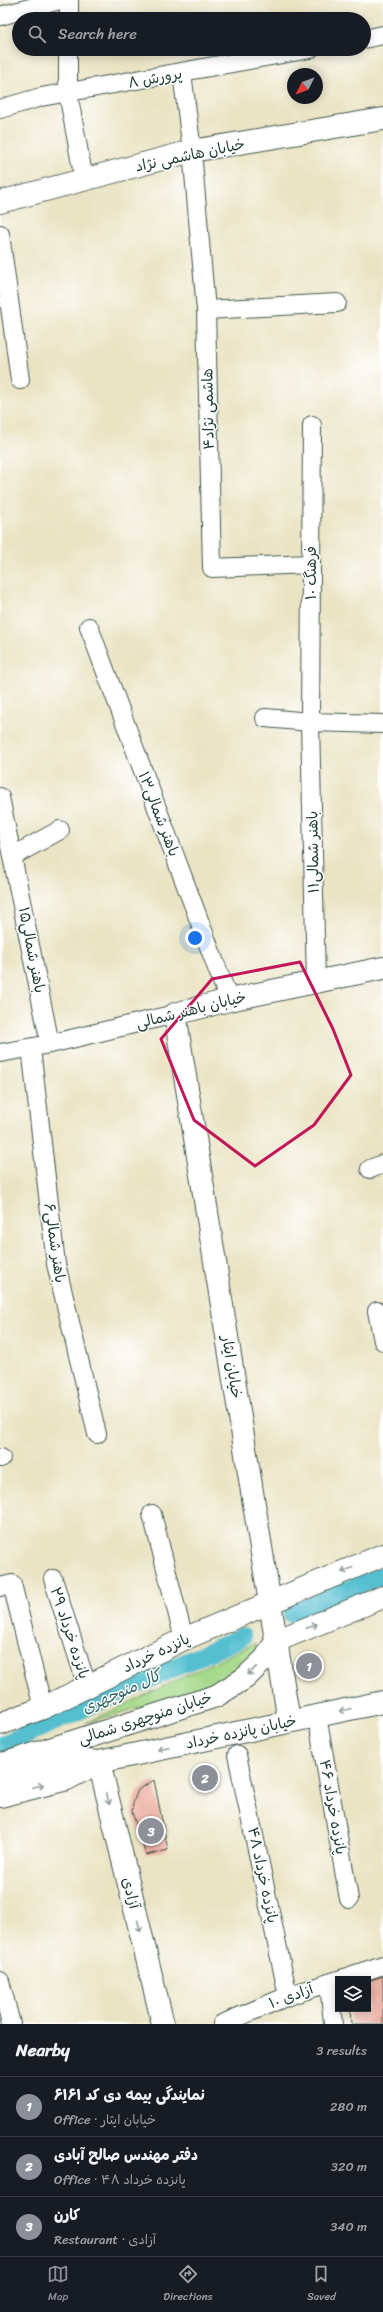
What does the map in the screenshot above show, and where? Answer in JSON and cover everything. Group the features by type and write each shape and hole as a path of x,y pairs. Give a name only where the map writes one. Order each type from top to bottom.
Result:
{"street":[{"path":"15,12 60,0"},
{"path":"69,0 69,12"},
{"path":"0,16 12,13"},
{"path":"371,38 383,35"},
{"path":"68,56 68,93 84,180"},
{"name":"پرورش ۸","path":"0,108 41,97 273,56"},
{"name":"هاشمی نژاد۴","path":"182,73 192,151 206,310 212,568 311,564"},
{"name":"خیابان هاشمی نژاد","path":"0,202 192,151 383,119"},
{"path":"0,234 20,380"},
{"path":"206,310 337,304"},
{"name":"فرهنگ ۱۰","path":"310,722 312,424"},
{"name":"باهنر شمالی۱۳","path":"90,628 228,1000"},
{"path":"265,718 310,722 383,724"},
{"name":"باهنر شمالی۱۱","path":"310,722 316,982"},
{"name":"باهنر شمالی۱۵","path":"1,804 13,856 50,1044"},
{"path":"13,856 60,830"},
{"name":"خیابان باهنر شمالی","path":"0,1053 50,1044 228,1000 383,968"},
{"name":"خیابان ایثار","path":"175,1014 289,1721"},
{"name":"باهنر شمالی۶","path":"31,1048 56,1264 97,1434"},
{"path":"377,1311 383,1341"},
{"path":"152,1514 184,1639"},
{"path":"270,1604 383,1555"},
{"name":"پانزده خرداد ۲۹","path":"53,1580 87,1686"},
{"path":"6,1586 43,1708"},
{"path":"276,1641 383,1597"},
{"name":"پانزده خرداد","path":"0,1724 43,1708 184,1639 270,1604"},
{"name":"خیابان منوچهری شمالی","path":"0,1765 216,1696 245,1678 264,1659 276,1641"},
{"name":"خیابان پانزده خرداد","path":"0,1796 67,1779 99,1762 383,1702"},
{"name":"پانزده خرداد ۴۶","path":"317,1716 349,1899"},
{"name":"پانزده خرداد ۴۸","path":"237,1755 288,1996"},
{"name":"خیابان پانزده خرداد","path":"0,1777 60,1758 99,1762"},
{"name":"آزادی","path":"99,1762 163,2024"},
{"name":"آزادی ۱۰","path":"351,1976 383,1965"},
{"path":"0,1981 11,2024"},
{"name":"آزادی ۱۰","path":"222,2024 288,1996 335,1981"},
{"path":"332,2024 335,1992"}],"highlighted area":[{"path":"300,962 333,1029 351,1075 314,1125 255,1166 194,1120 161,1039 212,979"}],"green space":[{"path":"255,1643 258,1656 226,1683 86,1723"}],"building":[{"path":"154,1780 168,1850 146,1855 132,1812 133,1803 138,1790"},
{"path":"383,1976 383,2024 351,2024 350,2012 371,2012 371,1980"}],"waterway":[{"name":"کال منوچهری","path":"292,1614 383,1575"},
{"name":"کال منوچهری","path":"0,1746 242,1637"}],"place":[{"name":"نمایندگی بیمه دی کد ۶۱۶۱","path":"309,1666"},
{"name":"دفتر مهندس صالح آبادی","path":"205,1778"},
{"name":"کارن","path":"151,1831"}]}
